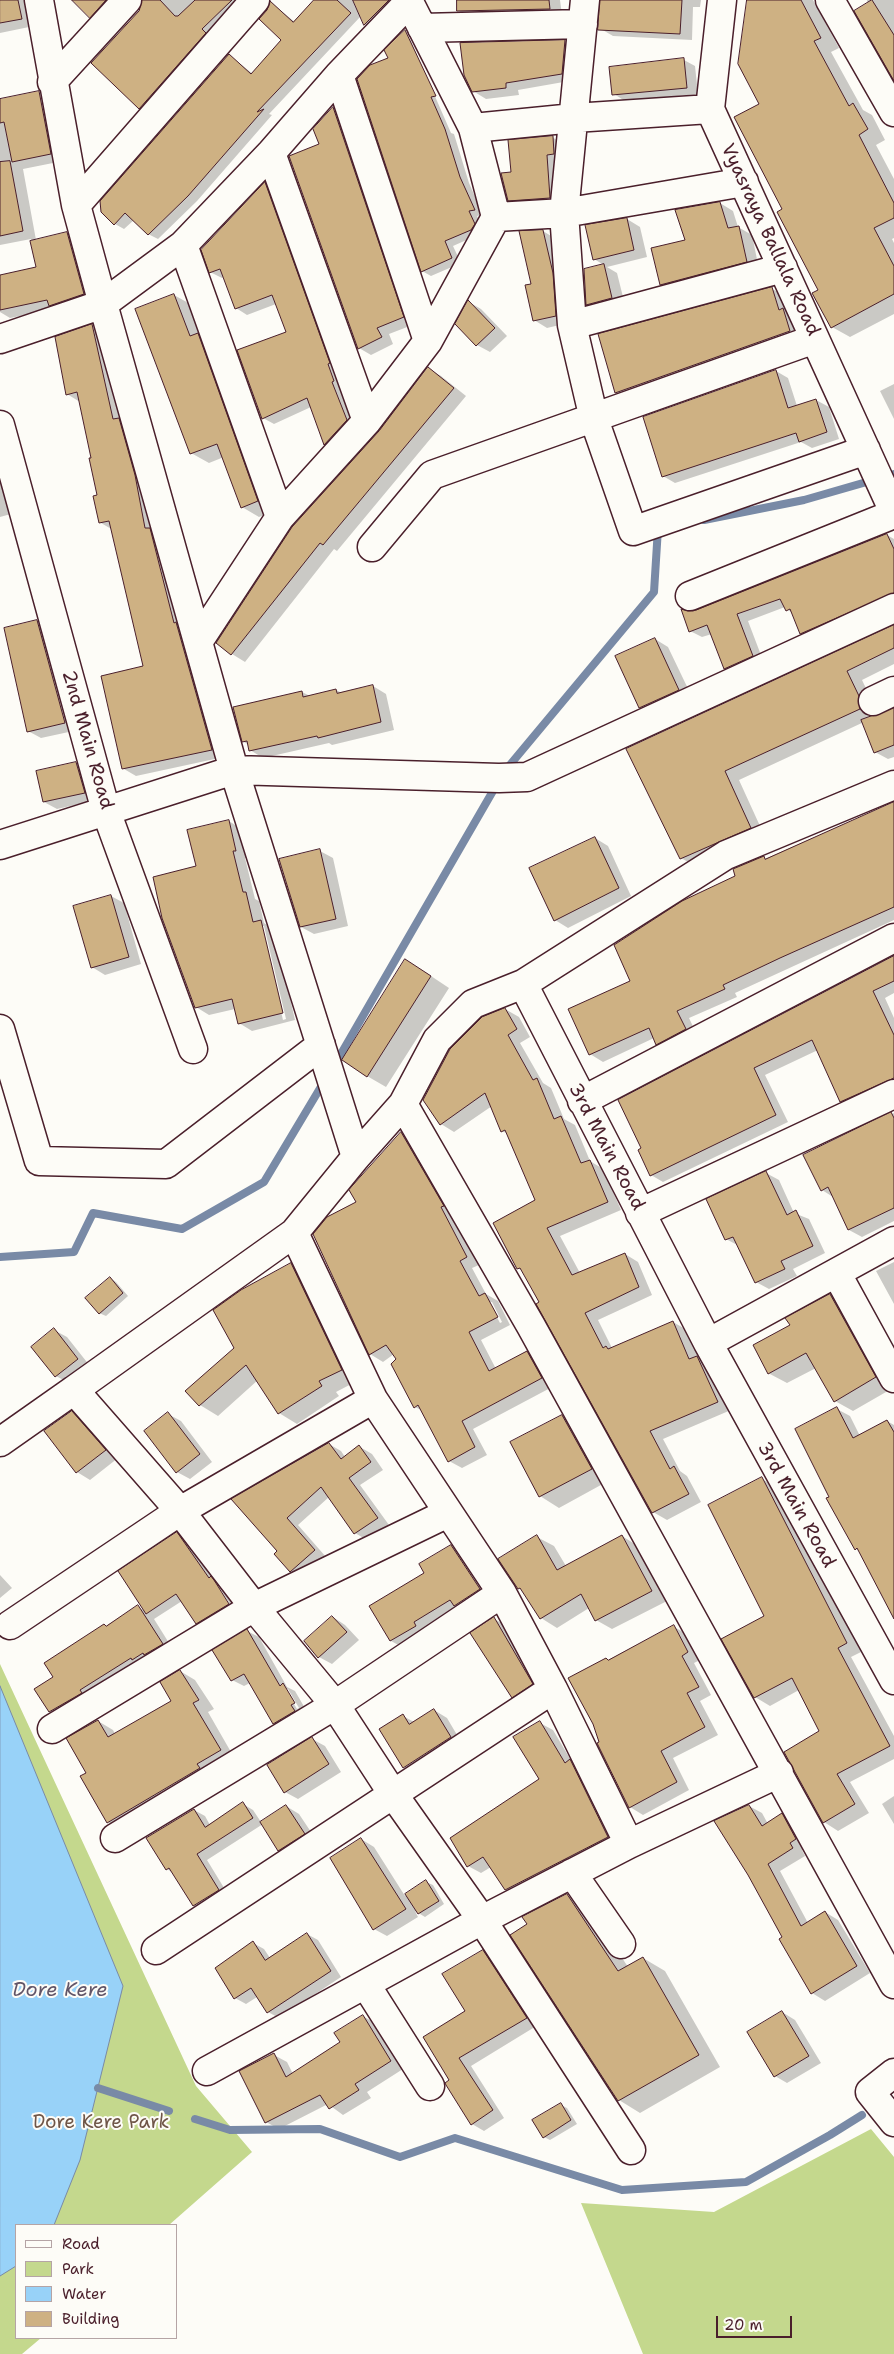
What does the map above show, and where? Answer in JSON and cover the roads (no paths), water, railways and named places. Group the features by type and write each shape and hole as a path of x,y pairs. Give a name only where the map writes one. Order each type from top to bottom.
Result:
{"street":[{"path":"39,0 52,82 76,205 103,304 234,770 356,1157"},
{"path":"52,82 127,0"},
{"path":"76,205 255,0"},
{"path":"472,128 574,118 710,110 722,0"},
{"path":"830,0 894,112"},
{"path":"0,339 103,304 183,245 271,154 408,1 472,128 496,217 428,341 367,421 280,517 198,642"},
{"path":"422,28 584,12 564,213 572,325 594,418 633,531 870,460"},
{"path":"340,75 428,341"},
{"name":"Vyasraya Ballala Road","path":"710,110 892,508"},
{"path":"271,154 367,421"},
{"path":"496,217 564,213 744,182"},
{"path":"183,245 280,517"},
{"path":"572,325 783,268"},
{"path":"372,547 432,475 815,339"},
{"name":"2nd Main Road","path":"0,425 106,811 193,1049"},
{"path":"690,596 892,508"},
{"path":"0,845 234,770 499,778 527,777 894,608"},
{"path":"0,1442 294,1233 356,1157 403,1104 437,1040 473,1004 523,984 726,855 894,785"},
{"path":"582,1101 894,938"},
{"name":"3rd Main Road","path":"523,984 708,1343 894,1680"},
{"path":"0,1029 39,1161 166,1164 323,1052"},
{"path":"640,1213 894,1094"},
{"path":"403,1104 532,1326 894,1984"},
{"path":"294,1233 373,1400 502,1593 553,1690 628,1844"},
{"path":"708,1343 837,1274 894,1241"},
{"path":"837,1274 894,1378"},
{"path":"74,1390 180,1511 254,1607 334,1705 482,1920 630,2150"},
{"path":"10,1624 180,1511 373,1400"},
{"path":"52,1729 254,1607 448,1513"},
{"path":"116,1838 334,1705 502,1593"},
{"path":"156,1950 553,1690"},
{"path":"207,2071 482,1920 572,1873 628,1844 779,1773"},
{"path":"572,1873 621,1944"},
{"path":"366,1985 430,2086"},
{"path":"894,2073 870,2092 894,2122"}],"water":[{"name":"Dore Kere","path":"0,1686 123,1986 80,2160 54,2224 15,2224 15,2267 0,2276"}],"waterway":[{"path":"704,520 804,500 894,474"},
{"path":"504,772 654,592 658,528"},
{"path":"334,1066 497,784"},
{"path":"0,1257 74,1252 93,1213 182,1229 264,1182 325,1080"},
{"path":"98,2088 169,2111"},
{"path":"195,2119 230,2130 320,2129 400,2157 455,2138 622,2190 746,2182 862,2115"}],"park label":[{"name":"Dore Kere Park","path":"101,2123"}]}
